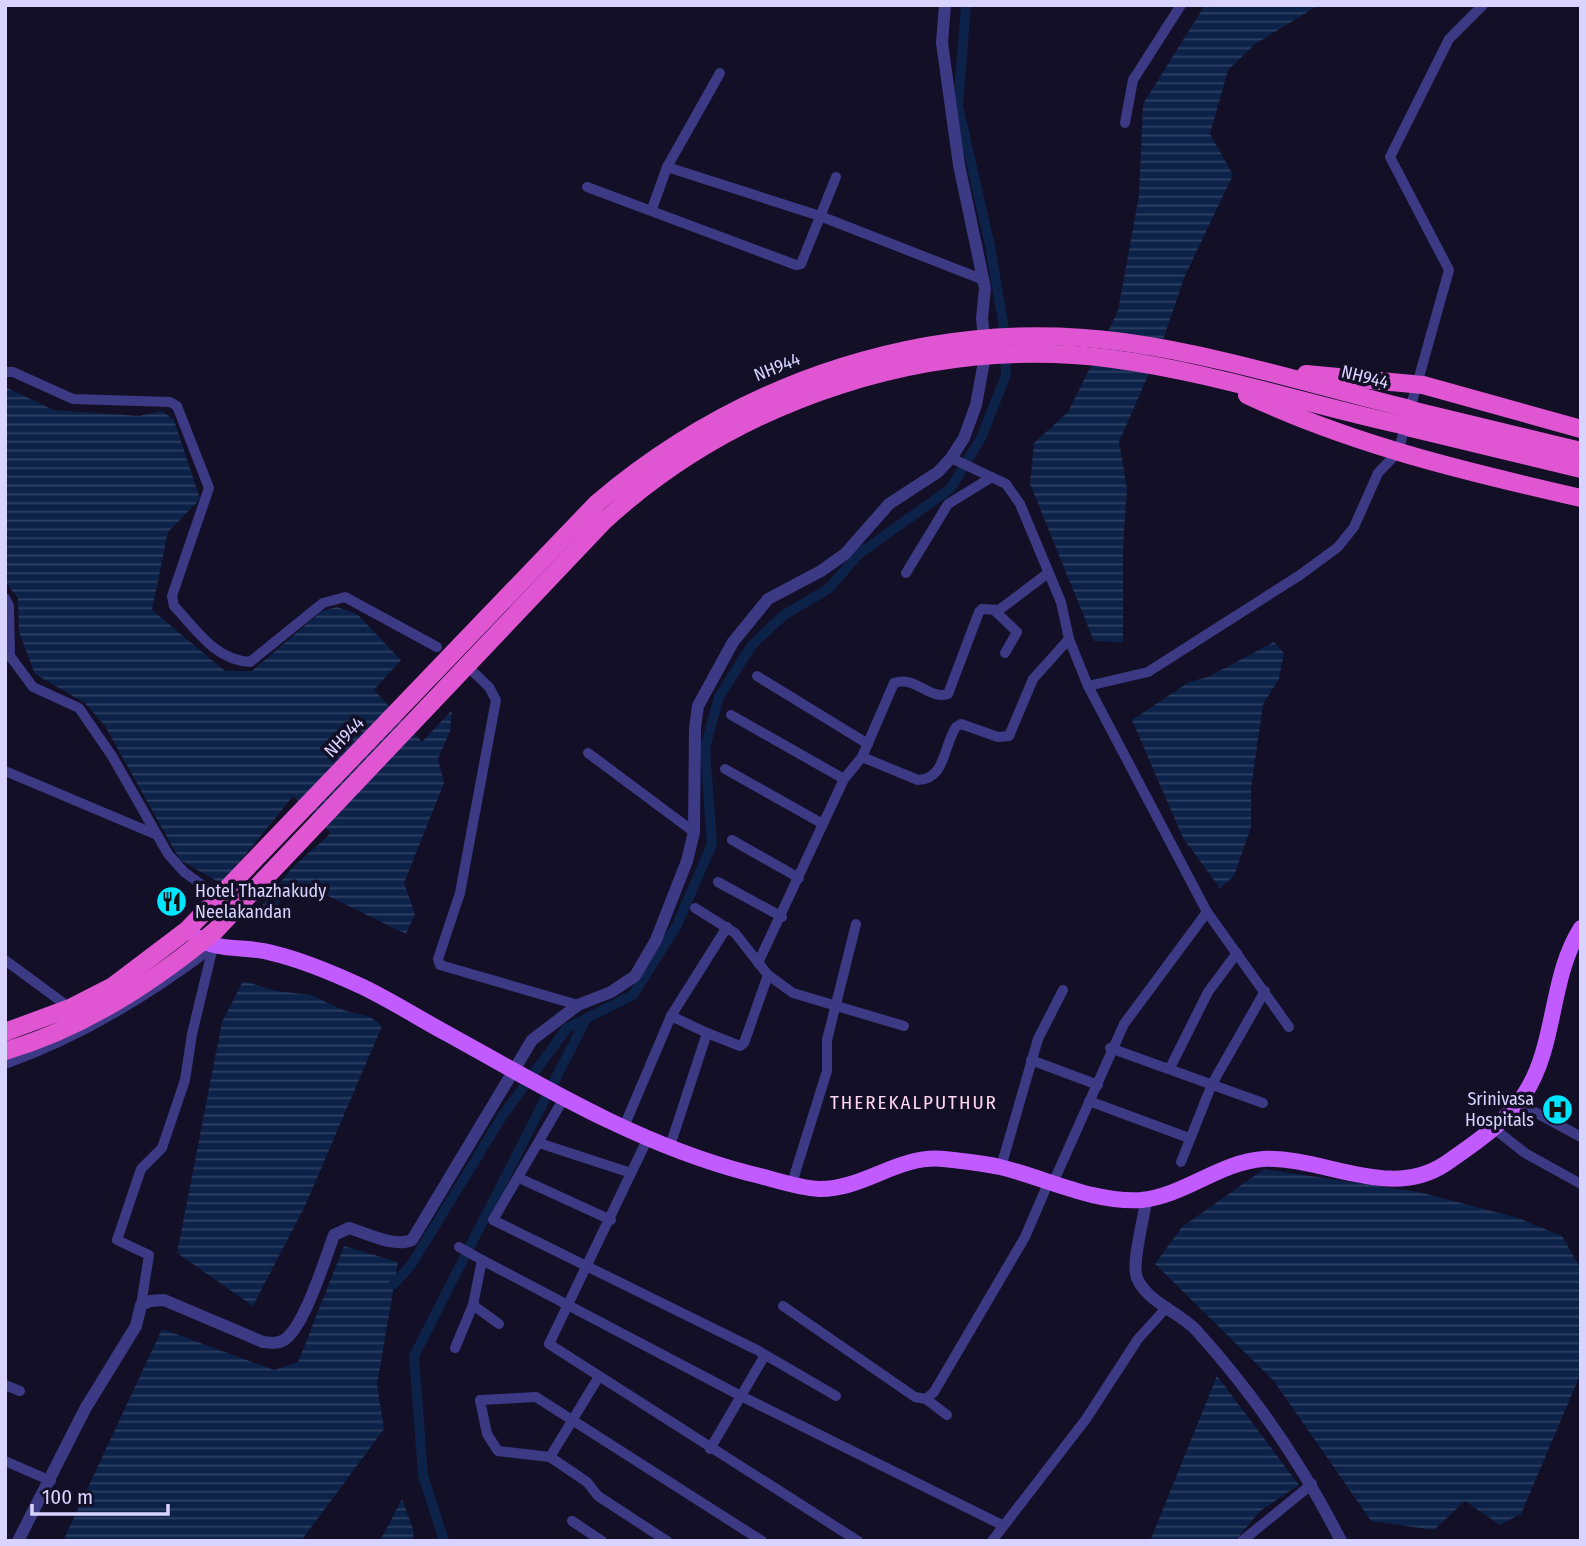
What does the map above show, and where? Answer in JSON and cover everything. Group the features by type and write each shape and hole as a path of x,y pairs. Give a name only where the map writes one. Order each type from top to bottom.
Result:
{"highway":[{"name":"NH944","path":"8,1028 70,1009 113,986 187,930 308,818 408,713 582,517 619,484 670,446 737,408 822,372 895,352 1014,346 1091,348 1193,365 1230,365 1581,469"},
{"name":"NH944","path":"408,713 466,665 623,503 708,444 768,412 831,388 989,348"},
{"name":"NH944","path":"1193,365 1212,379 1581,451"},
{"path":"1230,365 1417,384 1581,429"},
{"path":"1212,379 1270,406 1398,452 1581,498"},
{"name":"NH944","path":"5,1051 78,1020 143,985 208,944 308,818"}],"main road":[{"path":"187,930 208,944 271,952 364,988 560,1096 623,1129 669,1149 818,1189 847,1185 898,1165 936,1158 1001,1167 1102,1197 1146,1200 1257,1159 1280,1158 1379,1178 1416,1177 1441,1166 1492,1127 1518,1103 1536,1072 1560,975 1571,943 1581,928"}],"street":[{"path":"141,1305 164,1300 263,1342 275,1344 285,1340 300,1318 339,1231 349,1228 393,1242 405,1243 412,1240 516,1072 532,1040 578,1004 611,992 635,976 656,940 687,861 694,832 695,728 698,706 733,642 768,599 821,571 845,554 889,504 956,460 971,421 989,348 984,280 958,165 942,43 945,5"},
{"path":"1125,124 1133,80 1181,5"},
{"path":"1088,686 1148,672 1300,575 1338,547 1354,527 1378,473 1398,452 1449,270 1390,157 1449,40 1483,5"},
{"path":"652,209 667,167 720,73"},
{"path":"667,167 820,216 984,280"},
{"path":"587,187 621,202 652,209 796,265 801,264 836,177"},
{"path":"5,372 13,372 73,399 170,402 177,406 209,488 172,596 174,606 222,656 234,661 250,662 323,603 337,597 345,597 437,647"},
{"path":"956,460 1006,484 1020,503 1061,602 1069,639 1088,686 1207,912 1289,1027"},
{"path":"906,573 948,504 992,477"},
{"path":"996,612 1048,573"},
{"path":"5,598 9,606 10,656 33,687 79,708 112,756 157,835 184,872 220,898"},
{"path":"758,963 782,917 844,779 862,757 894,683 908,681 936,695 948,694 982,609 996,612 1017,632 1005,653"},
{"path":"862,757 918,780 927,780 936,773 956,727 961,724 998,737 1009,736 1033,679 1069,639"},
{"path":"466,665 489,687 496,700 460,893 438,959 440,965 578,1004"},
{"path":"757,676 868,744"},
{"path":"731,715 844,779"},
{"path":"588,753 694,832"},
{"path":"725,769 823,824"},
{"path":"5,771 157,835"},
{"path":"732,840 799,878"},
{"path":"718,882 782,917"},
{"path":"695,908 727,927 768,975 793,993 904,1026"},
{"path":"926,1399 934,1392 1025,1237 1098,1085 1110,1048 1124,1024 1207,912"},
{"path":"792,1183 815,1118 827,1071 827,1040 856,924"},
{"path":"623,1129 671,1016 727,927"},
{"path":"5,1064 65,1041 175,976 208,944"},
{"path":"18,1541 51,1482 85,1409 136,1325 149,1255 117,1240 141,1169 162,1148 185,1080 208,944"},
{"path":"1170,1068 1208,992 1237,953"},
{"path":"5,960 70,1009"},
{"path":"671,1016 706,1034 740,1045 744,1043 768,975"},
{"path":"1001,1167 1031,1060 1050,1012 1063,990"},
{"path":"1181,1162 1212,1084 1265,992"},
{"path":"669,1149 706,1034"},
{"path":"1110,1048 1263,1103"},
{"path":"1031,1060 1098,1085"},
{"path":"560,1096 538,1143 493,1220 589,1265 765,1355 836,1396"},
{"path":"1089,1101 1189,1138"},
{"path":"1518,1103 1581,1137"},
{"path":"1492,1127 1525,1153 1581,1184"},
{"path":"647,1140 611,1220 549,1344 710,1450 858,1541"},
{"path":"538,1143 631,1173"},
{"path":"519,1178 611,1220"},
{"path":"1146,1200 1134,1268 1147,1293 1195,1329 1312,1484 1341,1541"},
{"path":"459,1247 741,1396 1002,1525"},
{"path":"455,1348 473,1305 482,1260"},
{"path":"473,1305 499,1324"},
{"path":"783,1306 915,1397 926,1399 947,1415"},
{"path":"992,1541 1086,1419 1138,1339 1167,1307"},
{"path":"710,1450 765,1355"},
{"path":"550,1457 598,1378"},
{"path":"5,1385 20,1391"},
{"path":"667,1541 598,1496 587,1482 550,1457 498,1451 487,1434 480,1400 536,1397 762,1541"},
{"path":"5,1461 51,1482"},
{"path":"1242,1541 1312,1484"},
{"path":"572,1521 602,1541"}],"water":[{"path":"1205,5 1319,5 1255,44 1228,70 1210,134 1233,175 1184,278 1161,346 1119,442 1127,488 1123,547 1123,642 1094,641 1030,484 1034,443 1068,412 1118,311 1139,196 1143,104"},
{"path":"5,387 54,410 139,416 162,411 174,420 200,499 168,532 152,610 225,671 252,671 322,611 337,607 357,614 401,660 374,690 422,742 452,710 450,731 438,759 444,783 404,883 415,914 406,934 324,894 287,890 270,916 259,909 292,868 331,833 293,796 222,884 180,860 105,726 85,703 35,674 19,632 18,598 5,582"},
{"path":"1274,642 1284,653 1279,679 1263,704 1251,789 1251,827 1234,876 1220,888 1183,838 1132,720 1189,682 1208,677"},
{"path":"243,981 277,991 311,995 343,1010 370,1017 382,1026 305,1206 253,1306 177,1253 222,1022"},
{"path":"1264,1169 1419,1192 1518,1218 1562,1236 1581,1269 1581,1373 1521,1514 1500,1525 1465,1501 1434,1530 1371,1521 1274,1381 1155,1264 1182,1227"},
{"path":"344,1246 398,1262 377,1385 384,1429 301,1541 63,1541 162,1329 274,1370 298,1362"},
{"path":"1217,1376 1299,1485 1260,1511 1235,1541 1150,1541"},
{"path":"402,1499 414,1532 412,1541 380,1541"}],"waterway":[{"path":"394,1284 411,1265 503,1115 567,1028 633,995 677,925 712,844 705,748 719,697 752,645 784,615 828,589 860,553 950,489 981,438 1006,375 1003,322 990,246 958,106 966,5"},
{"path":"444,1541 423,1475 414,1356 586,1019"}],"place":[{"name":"Hotel Thazhakudy Neelakandan","path":"172,901"},
{"name":"Srinivasa Hospitals","path":"1557,1109"}],"district":[{"name":"THEREKALPUTHUR","path":"914,1102"}]}
